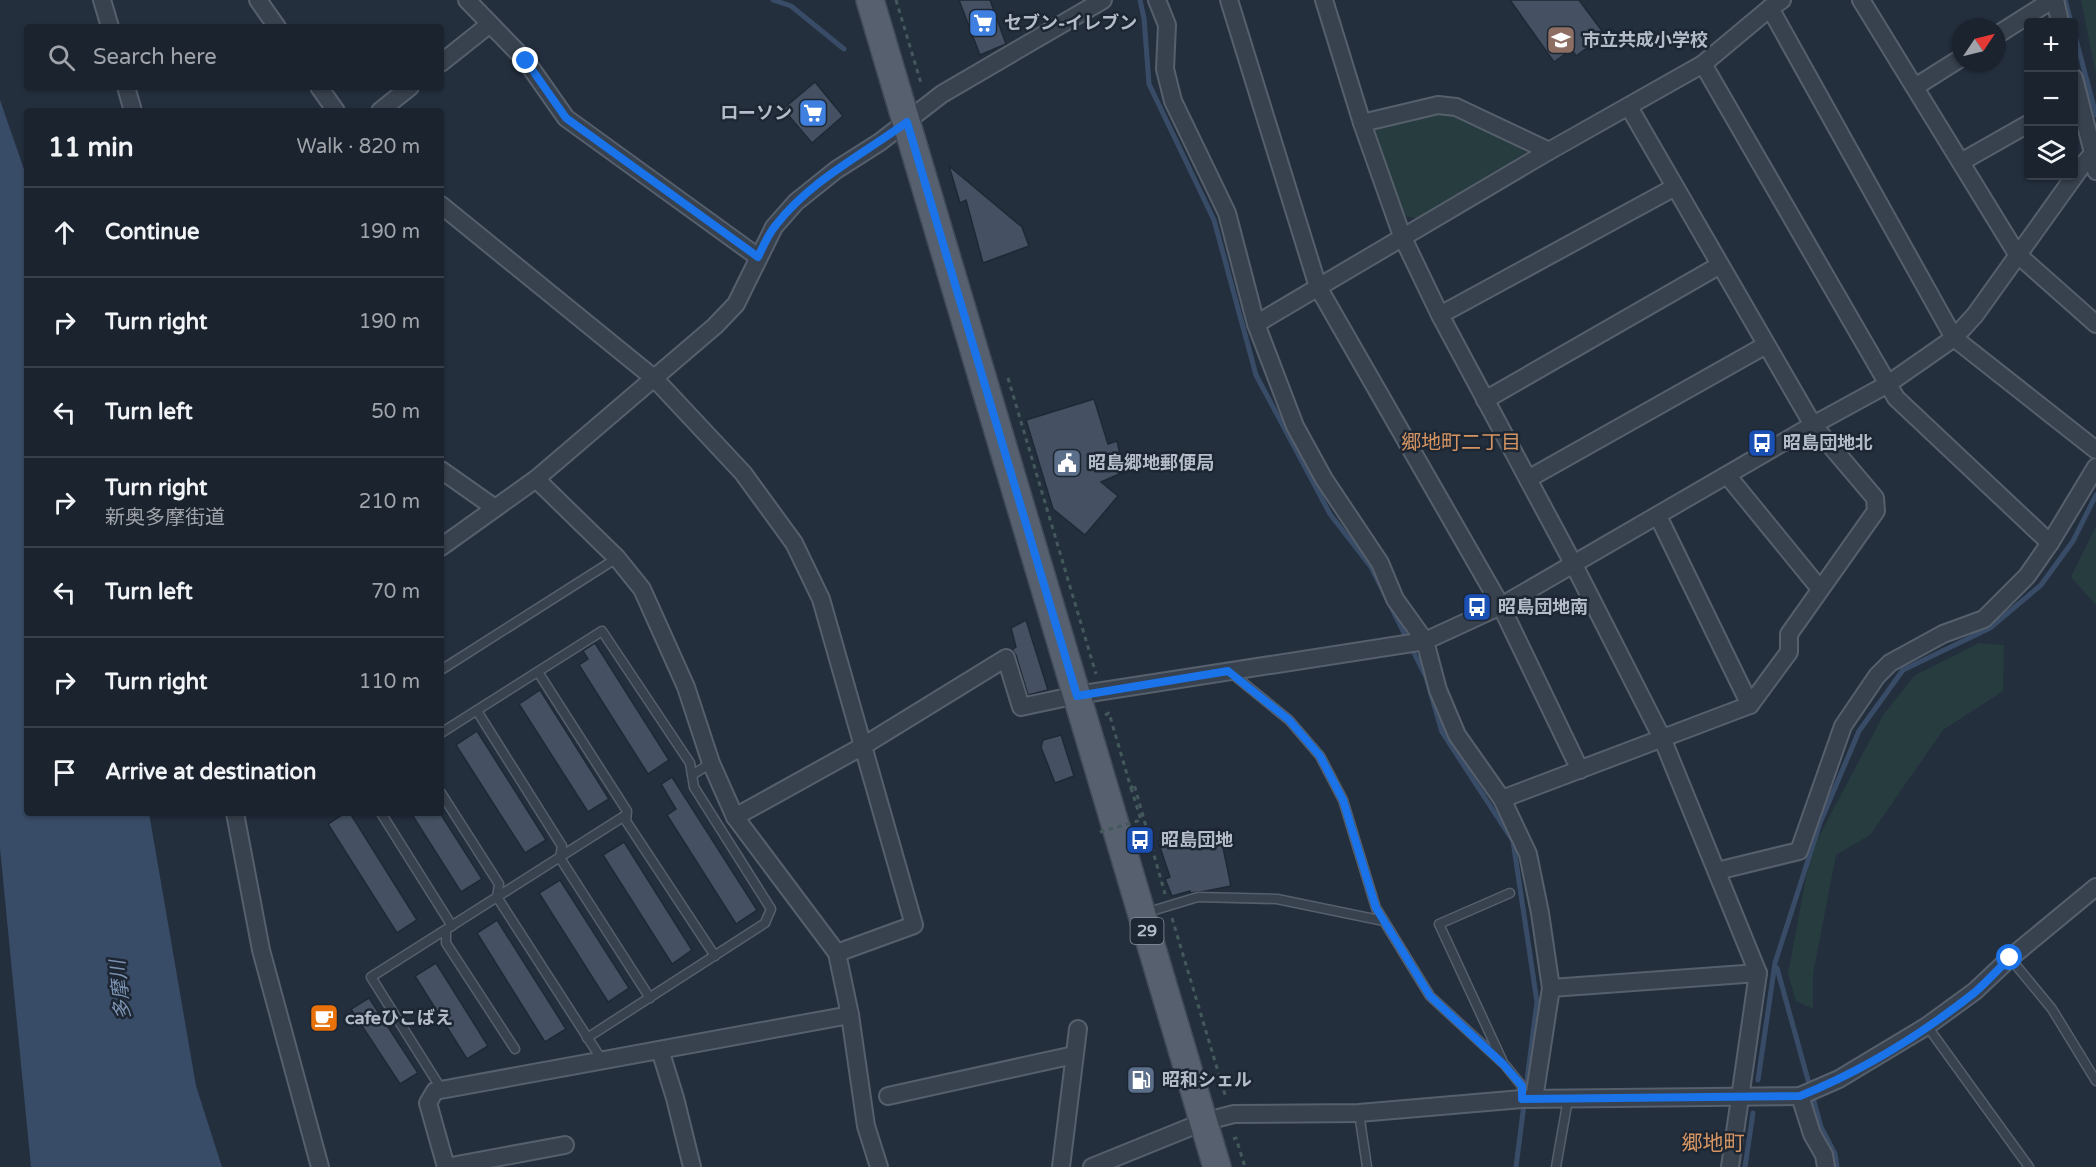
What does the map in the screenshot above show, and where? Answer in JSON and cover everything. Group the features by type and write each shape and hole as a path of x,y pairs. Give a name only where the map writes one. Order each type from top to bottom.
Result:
{"main road":[{"name":"29","path":"870,0 1217,1167"}],"street":[{"path":"102,0 109,24"},
{"path":"258,0 275,24"},
{"path":"466,0 526,61 566,118 758,257"},
{"path":"444,545 536,479 715,327 736,304 774,227 796,202 836,170 880,142 942,94 1103,0"},
{"path":"1157,0 1167,25 1165,69 1173,101 1227,213 1256,324 1295,426 1324,479 1380,563 1395,598 1421,641 1457,735 1502,799 1528,854 1551,988 1530,1099"},
{"path":"1229,0 1318,287 1501,606 1580,770"},
{"path":"1324,0 1362,123 1402,236 1440,315 1574,565 1662,738 1758,974 1730,1167"},
{"path":"1861,0 2018,254 2096,324"},
{"path":"2006,29 2054,0 2059,18"},
{"path":"1256,324 1402,236 1703,64 1776,4 1954,338 2096,450"},
{"path":"444,61 490,24"},
{"path":"1703,64 1896,398 2050,543"},
{"path":"1915,87 1952,64"},
{"path":"127,90 132,108"},
{"path":"321,90 334,108"},
{"path":"384,108 406,90"},
{"path":"2078,104 2095,152 2096,171"},
{"path":"1362,123 1438,105 1456,107 1549,151"},
{"path":"1502,799 1750,705 1789,652 1789,634 1876,511 1875,498 1813,425 1629,107"},
{"path":"1961,162 2024,126"},
{"path":"735,817 862,746 1006,658 1021,707 1228,671 1421,641 1501,606 1888,384 1954,338 1975,315 2081,167 2095,152"},
{"path":"1440,315 1675,187"},
{"path":"444,207 655,378 743,473 794,543 820,599 914,925 837,953"},
{"path":"1485,400 1720,265"},
{"path":"1528,479 1766,345"},
{"path":"1717,871 1799,851 1843,726 1877,676 1890,663 1943,634 1984,619 2027,576 2096,467"},
{"path":"444,472 495,508"},
{"path":"1727,476 1820,589"},
{"path":"536,479 617,558 642,589 686,687 711,763 735,817 837,953 850,1015 866,1126 879,1167"},
{"path":"1658,516 1750,705"},
{"path":"236,816 261,950 320,1167"},
{"path":"1092,1167 1203,1122 1234,1114 1359,1113 1530,1099 1801,1096 1872,1060 1976,992 2010,958 2096,887"},
{"path":"1551,988 1758,974"},
{"path":"565,1145 446,1167 428,1103 435,1091 850,1015"},
{"path":"1061,1167 1078,1029"},
{"path":"660,1050 675,1098 692,1167"},
{"path":"888,1096 1074,1055"},
{"path":"1801,1096 1812,1134 1824,1155 1826,1167"}],"lane":[{"path":"444,668 617,558"},
{"path":"444,731 602,632 690,763 694,787 771,909 765,923 587,1038"},
{"path":"1228,671 1289,720 1320,756 1343,800 1376,908 1430,996 1504,1065 1530,1099"},
{"path":"538,672 627,811 626,821 715,956"},
{"path":"477,711 562,846 560,858 650,998"},
{"path":"692,775 711,763"},
{"path":"444,798 499,884 497,897 602,1060"},
{"path":"442,1090 371,977 626,815"},
{"path":"383,816 449,928 446,942 515,1049"},
{"path":"1504,1065 1439,924 1510,893"},
{"path":"1142,914 1198,897 1277,899 1384,921"},
{"path":"2010,958 2052,1009 2096,1081"},
{"path":"1927,1026 2028,1167"},
{"path":"1556,1167 1568,1098"},
{"path":"1359,1113 1367,1167"}],"path":[{"path":"896,0 921,83"},
{"path":"1085,723 1109,713 1142,820 1100,832"},
{"path":"1131,788 1134,784 1168,906 1228,1103"}],"green space":[{"path":"2081,0 2096,0 2096,74"},
{"path":"1438,111 1454,114 1527,152 1417,219 1405,216 1374,129"},
{"path":"2096,526 2096,605 2071,577"},
{"path":"1979,643 2004,645 2003,691 1943,730 1870,835 1836,855 1813,974 1813,1009 1796,1001 1788,974 1811,851 1884,714 1914,676"}],"water":[{"name":"多摩川","path":"0,100 24,169 24,816 150,816 196,1086 222,1167 31,1167 0,848"}],"building":[{"name":"セブン-イレブン","path":"959,0 990,0 1006,44 980,55"},
{"path":"1510,0 1579,0 1605,35 1576,56 1572,49 1554,62"},
{"name":"ローソン","path":"815,82 843,116 812,143 783,109"},
{"path":"949,166 1022,227 1029,246 983,263 966,200 960,203"},
{"path":"1094,399 1108,444 1117,441 1124,472 1101,482 1118,496 1085,535 1053,509 1026,420"},
{"path":"1026,620 1048,690 1028,695 1016,655 1012,650 1016,647 1011,628"},
{"path":"595,643 669,760 648,774 579,665 588,659 583,651"},
{"path":"540,690 609,799 588,812 519,704"},
{"path":"477,731 546,840 525,853 456,745"},
{"path":"1061,735 1074,776 1055,783 1041,747 1043,740"},
{"path":"672,777 757,910 736,924 667,815 676,809 661,784"},
{"path":"340,816 352,816 417,920 397,933 328,824"},
{"path":"413,816 442,816 482,879 461,892"},
{"path":"1219,828 1231,886 1190,893 1190,891 1172,896 1165,879 1170,877 1158,841"},
{"path":"624,842 692,950 672,964 603,855"},
{"path":"560,880 629,988 608,1002 539,893"},
{"path":"497,920 566,1029 545,1042 477,933"},
{"path":"436,963 488,1046 467,1059 415,976"},
{"path":"369,998 418,1073 400,1084 351,1009"}],"waterway":[{"path":"773,0 791,6 844,49"},
{"path":"1140,0 1144,18 1149,84 1214,220 1256,375 1330,514 1371,567 1426,677 1442,732 1513,841 1537,1002 1516,1167"},
{"path":"2065,0 2070,18"},
{"path":"2078,47 2096,115"},
{"path":"1758,1080 1775,963 1820,823 1859,731 1903,670 1990,628 2041,585 2073,541 2096,495"},
{"path":"1777,968 1821,1127 1835,1154 1837,1167"},
{"path":"1745,1167 1753,1113"}],"place":[{"name":"セブン-イレブン","path":"983,23"},
{"name":"市立共成小学校","path":"1561,40"},
{"name":"ローソン","path":"813,113"},
{"name":"昭島団地北","path":"1762,443"},
{"name":"昭島郷地郵便局","path":"1067,463"},
{"name":"昭島団地南","path":"1477,607"},
{"name":"昭島団地","path":"1140,840"},
{"name":"cafeひこばえ","path":"324,1018"},
{"name":"昭和シェル","path":"1141,1080"}],"district":[{"name":"郷地町二丁目","path":"1461,443"},
{"name":"郷地町","path":"1713,1143"}],"route":[{"path":"526,61 566,118 758,257 774,227 796,202 836,170 907,122 1077,696 1228,671 1289,720 1320,756 1343,800 1376,908 1430,996 1504,1065 1522,1086 1522,1099 1800,1096 1872,1060 1927,1026 1976,992 2010,958"}]}
